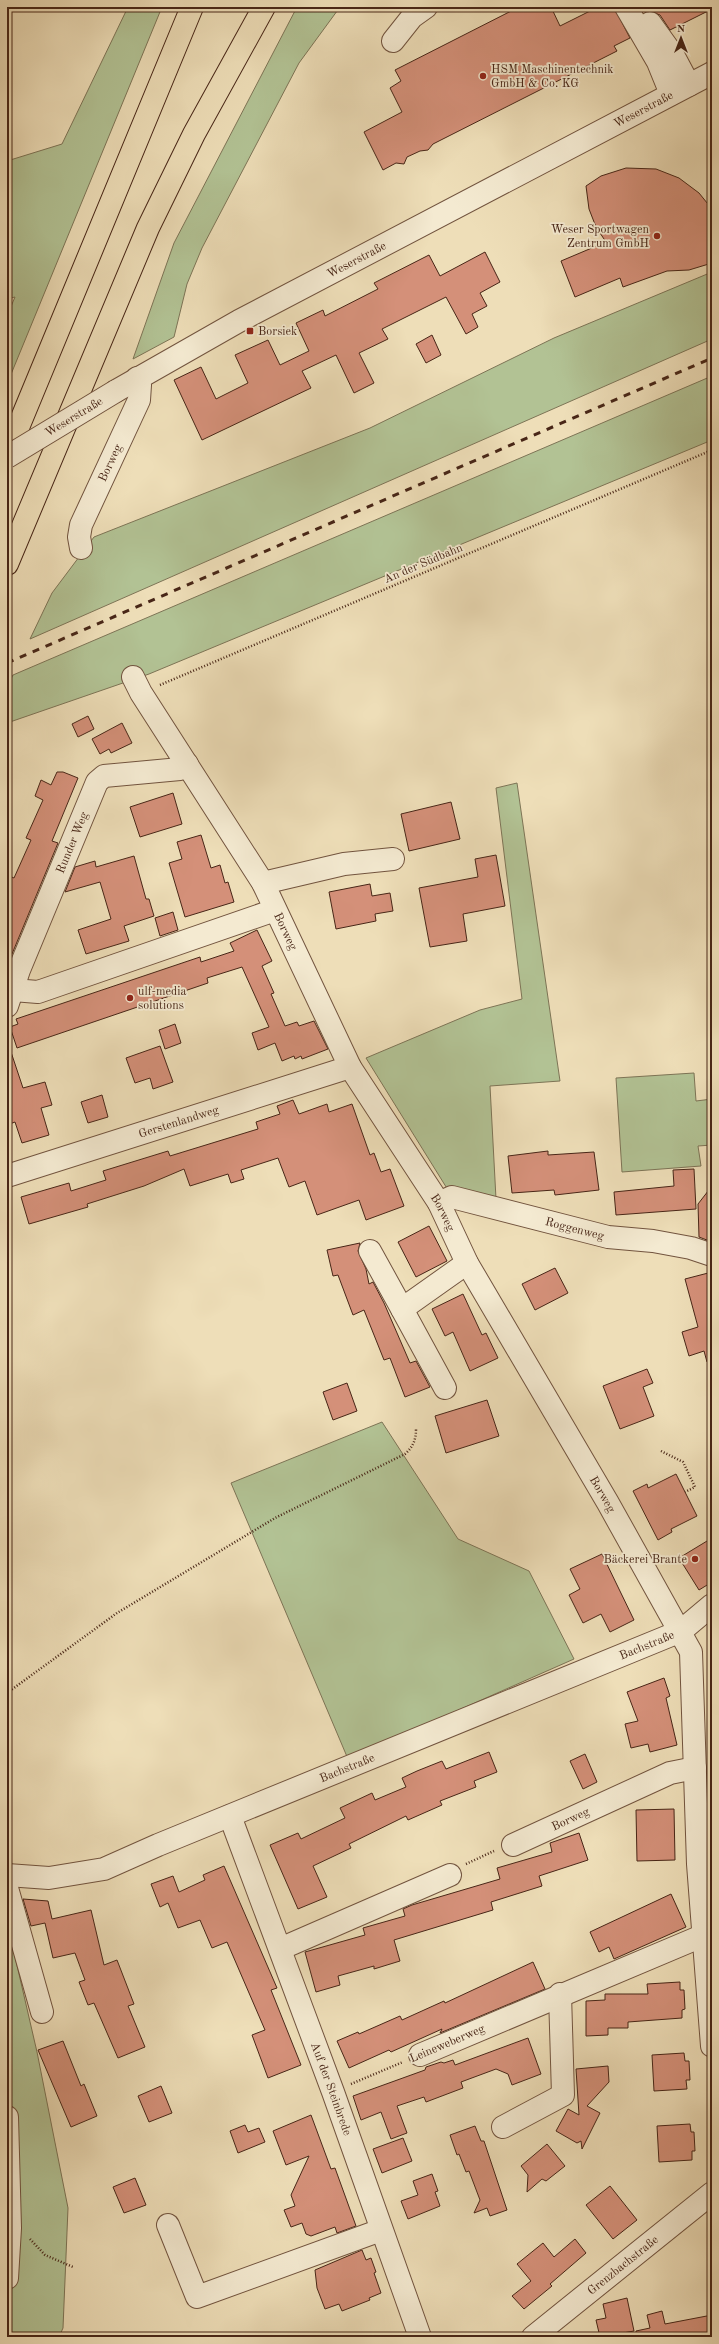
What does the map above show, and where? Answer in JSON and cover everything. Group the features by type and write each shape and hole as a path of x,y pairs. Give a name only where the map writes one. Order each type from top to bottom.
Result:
{"highway":[{"path":"7,454 192,7"},
{"path":"7,564 148,228 194,134 264,7"}],"street":[{"path":"394,41 412,17 426,7"},
{"path":"626,7 658,62 698,83"},
{"path":"642,7 654,30 673,55 698,83"},
{"name":"Weserstraße","path":"7,457 137,378 239,320 698,83"},
{"name":"Borweg","path":"81,548 81,525 138,400 140,385 137,378"},
{"name":"Borweg","path":"137,685 263,883 350,1067 439,1203 467,1263 608,1503 662,1602 681,1631 691,1652 695,1768 705,1863 702,1936 712,2046"},
{"name":"Runder Weg","path":"187,764 180,769 104,776 97,782 19,970 10,998 38,992 275,910"},
{"path":"263,883 344,864 393,859"},
{"name":"Gerstenlandweg","path":"7,1176 350,1067"},
{"name":"Roggenweg","path":"439,1203 452,1197 608,1237 691,1248 712,1256"},
{"path":"370,1251 445,1388"},
{"path":"402,1309 467,1263"},
{"name":"Bachstraße","path":"7,1875 49,1878 104,1869 681,1631 712,1605"},
{"name":"Borweg","path":"513,1845 670,1773 695,1768"},
{"name":"Auf der Steinbrede","path":"230,1816 333,2092 420,2337"},
{"path":"280,1950 450,1875"},
{"path":"7,1888 42,2012"},
{"name":"Leineweberweg","path":"420,2055 560,1994 702,1936"},
{"path":"503,2127 563,2095 560,1994"},
{"path":"7,2117 10,2228 7,2278"},
{"name":"Grenzbachstraße","path":"533,2337 712,2193"},
{"path":"168,2225 197,2297 381,2230"}],"path":[{"name":"An der Südbahn","path":"137,685 712,450"},
{"path":"7,1693 117,1613 275,1518 405,1454 411,1448 416,1438 416,1429"},
{"path":"661,1451 683,1462 695,1487 685,1492"},
{"path":"450,1875 457,1868 507,1845 513,1845"},
{"name":"Leineweberweg","path":"333,2092 420,2055"},
{"path":"10,2228 23,2232 45,2255 73,2267"}],"green space":[{"path":"128,7 162,7 7,384 7,316 15,297 7,299 7,161 62,144"},
{"path":"297,7 340,7 299,63 202,248 187,284 174,337 133,359 174,243"},
{"path":"712,272 712,339 30,639 52,593 94,537 370,428 554,338"},
{"path":"712,376 712,440 149,674 7,723 7,686 13,675"},
{"path":"517,783 560,1081 490,1086 496,1199 448,1190 366,1058 480,1010 522,999 496,788"},
{"path":"694,1073 696,1101 712,1099 712,1145 698,1146 701,1166 622,1172 616,1078"},
{"path":"382,1422 458,1539 529,1571 574,1659 348,1759 231,1483"},
{"path":"7,1922 37,2052 68,2208 63,2328 59,2337 7,2337"}],"building":[{"name":"HSM Maschinentechnik GmbH & Co. KG","path":"519,7 551,7 560,26 598,7 614,7 630,38 614,46 617,51 433,144 428,150 420,151 407,157 404,164 396,163 383,170 364,132 402,112 390,88 401,81 395,70"},
{"path":"647,7 712,7 712,9 670,30 660,15 649,11"},
{"name":"Weser Sportwagen Zentrum GmbH","path":"626,168 656,169 679,178 699,193 712,209 712,263 689,270 667,271 623,287 620,278 575,297 561,261 606,242 596,227 589,209 586,186 601,176"},
{"path":"485,252 500,282 480,293 487,306 472,314 478,327 466,334 446,297 382,329 388,339 359,353 374,383 354,393 336,355 302,371 311,388 202,440 174,380 201,367 216,399 248,383 235,355 268,340 280,365 309,351 296,323 323,310 325,316 378,289 374,283 429,255 440,276"},
{"path":"432,335 441,355 426,363 416,344"},
{"path":"88,716 94,729 78,737 72,724"},
{"path":"122,723 132,743 111,753 109,749 100,754 92,739"},
{"path":"57,772 63,772 78,778 52,841 58,843 7,966 7,875 14,878 31,840 26,838 43,800 35,796 41,780 51,785"},
{"path":"173,793 182,824 140,837 130,807"},
{"path":"451,802 460,839 409,851 401,814"},
{"path":"201,835 211,868 220,865 225,883 228,882 234,902 185,917 169,863 182,859 177,842"},
{"path":"496,855 505,906 463,914 467,941 430,947 419,888 478,877 475,859"},
{"path":"134,856 146,899 149,899 154,916 124,926 129,941 86,954 78,930 111,919 100,882 65,892 75,867 95,861 96,867"},
{"path":"370,884 372,896 390,893 393,911 375,914 376,921 336,929 329,892"},
{"path":"173,912 178,930 160,936 155,918"},
{"path":"257,930 272,961 262,966 274,993 271,994 285,1026 297,1022 299,1026 314,1021 328,1049 302,1059 301,1056 295,1059 294,1056 282,1061 275,1043 258,1050 252,1033 269,1027 242,967 207,978 208,983 17,1048 10,1027 18,1024 16,1019 200,957 201,962 234,951 230,943"},
{"path":"175,1024 181,1043 165,1049 159,1030"},
{"path":"160,1046 173,1082 153,1089 150,1078 135,1083 126,1058"},
{"path":"7,1049 10,1049 23,1088 45,1082 52,1105 41,1108 49,1135 22,1143 15,1122 7,1125"},
{"path":"102,1095 108,1117 88,1123 81,1102"},
{"path":"293,1100 299,1114 327,1104 329,1112 352,1104 370,1155 374,1153 381,1172 390,1169 404,1206 366,1220 359,1200 317,1215 305,1181 289,1187 278,1158 241,1170 244,1179 231,1183 228,1174 190,1186 184,1169 144,1186 87,1204 88,1207 29,1224 21,1197 69,1183 71,1191 106,1180 103,1171 168,1151 170,1156 258,1129 256,1122 280,1114 277,1106"},
{"path":"548,1151 548,1155 594,1152 599,1190 555,1195 554,1190 512,1193 508,1156"},
{"path":"694,1169 696,1209 616,1215 614,1192 674,1186 673,1170"},
{"path":"712,1186 712,1242 699,1237 698,1204"},
{"path":"429,1226 447,1261 416,1277 398,1242"},
{"path":"360,1243 358,1251 366,1269 369,1284 373,1282 384,1303 410,1363 416,1361 430,1387 405,1397 390,1358 384,1360 364,1310 353,1315 338,1275 333,1276 327,1250"},
{"path":"555,1268 568,1293 535,1310 522,1284"},
{"path":"712,1272 712,1362 707,1362 704,1351 689,1356 682,1332 698,1327 685,1279"},
{"path":"463,1294 482,1335 486,1333 498,1358 470,1371 453,1332 445,1336 432,1309"},
{"path":"647,1369 653,1383 643,1387 654,1416 620,1429 603,1386"},
{"path":"347,1383 357,1411 333,1420 323,1392"},
{"path":"487,1400 499,1436 446,1453 435,1416"},
{"path":"676,1474 697,1516 671,1529 672,1532 658,1540 633,1491 647,1484 648,1488"},
{"path":"712,1538 712,1582 699,1590 679,1558"},
{"path":"602,1554 634,1620 610,1632 601,1614 583,1623 569,1595 580,1589 570,1569"},
{"path":"664,1678 670,1696 666,1698 677,1745 650,1752 648,1744 631,1748 625,1724 638,1721 627,1692"},
{"path":"489,1752 497,1772 474,1781 476,1787 440,1801 442,1805 408,1820 406,1816 349,1844 351,1848 313,1866 327,1897 298,1909 270,1845 298,1833 301,1839 345,1818 340,1808 372,1793 375,1800 406,1787 402,1778 417,1771 442,1761 446,1769"},
{"path":"585,1754 597,1782 583,1789 570,1761"},
{"path":"674,1809 675,1860 637,1861 636,1810"},
{"path":"579,1833 588,1860 539,1876 542,1886 491,1902 493,1910 394,1940 400,1961 374,1969 374,1966 338,1976 340,1985 316,1992 305,1952 365,1935 363,1928 405,1916 403,1909 412,1905 500,1879 497,1868 552,1852 550,1843"},
{"path":"224,1866 277,1988 271,1990 301,2065 268,2078 252,2035 265,2030 227,1942 212,1948 200,1920 178,1928 168,1903 160,1907 151,1884 173,1876 179,1892 205,1880 203,1875"},
{"path":"671,1894 686,1927 614,1959 609,1947 599,1952 590,1932"},
{"path":"23,1899 48,1901 52,1919 91,1910 104,1965 117,1960 134,2004 128,2006 145,2047 118,2058 94,2003 88,2005 79,1982 85,1980 75,1953 53,1958 45,1923 31,1926"},
{"path":"533,1962 545,1989 440,2033 442,2029 391,2052 389,2050 349,2068 337,2041 358,2032 359,2034 400,2016 402,2020 444,2001 445,2003"},
{"path":"680,1982 680,1990 684,1990 685,2009 682,2010 682,2018 628,2022 628,2028 608,2028 608,2035 586,2036 586,2001 605,2000 605,1994 648,1994 647,1984"},
{"path":"528,2038 541,2074 512,2085 508,2074 496,2069 461,2082 463,2088 426,2102 424,2097 397,2106 407,2133 391,2139 381,2112 361,2120 353,2096 425,2070 426,2067 441,2062 444,2063 453,2060 455,2065"},
{"path":"63,2041 81,2086 84,2084 97,2116 71,2127 38,2050"},
{"path":"684,2053 685,2061 689,2061 690,2080 686,2080 687,2089 654,2091 652,2055"},
{"path":"608,2066 609,2082 587,2106 600,2113 582,2149 581,2141 577,2143 556,2131 568,2109 579,2115 576,2069"},
{"path":"161,2086 172,2113 149,2122 138,2096"},
{"path":"311,2115 331,2169 335,2168 356,2226 337,2233 335,2227 311,2236 306,2234 302,2223 291,2227 284,2210 295,2206 291,2195 309,2156 286,2165 273,2131"},
{"path":"690,2124 691,2132 694,2132 695,2151 692,2151 692,2160 659,2162 657,2126"},
{"path":"245,2125 248,2132 259,2128 265,2142 238,2153 230,2131"},
{"path":"475,2126 481,2141 484,2141 507,2210 490,2216 487,2208 474,2213 480,2200 469,2171 466,2172 459,2154 457,2155 450,2135"},
{"path":"403,2138 412,2161 382,2173 373,2149"},
{"path":"547,2144 565,2166 546,2181 542,2179 527,2192 528,2175 521,2166"},
{"path":"432,2174 438,2191 435,2192 440,2206 408,2219 401,2201 418,2195 413,2181"},
{"path":"135,2178 146,2205 124,2213 113,2187"},
{"path":"610,2186 637,2220 613,2239 586,2205"},
{"path":"575,2239 586,2253 550,2284 552,2286 524,2309 512,2296 531,2281 517,2264 543,2243 554,2257"},
{"path":"362,2250 366,2260 371,2258 376,2272 374,2273 381,2293 369,2298 370,2300 342,2311 339,2304 325,2309 317,2288 315,2270"},
{"path":"627,2298 634,2331 600,2337 596,2320 606,2318 603,2304"},
{"path":"662,2311 665,2324 712,2315 712,2337 637,2337 636,2331 650,2328 647,2315"}],"railway":[{"path":"7,663 712,358"}],"place":[{"name":"HSM Maschinentechnik GmbH & Co. KG","path":"483,76"},
{"name":"Weser Sportwagen Zentrum GmbH","path":"657,236"},
{"name":"Borsiek","path":"250,331"},
{"name":"ulf-media solutions","path":"130,998"},
{"name":"Bäckerei Brante","path":"695,1559"}]}
